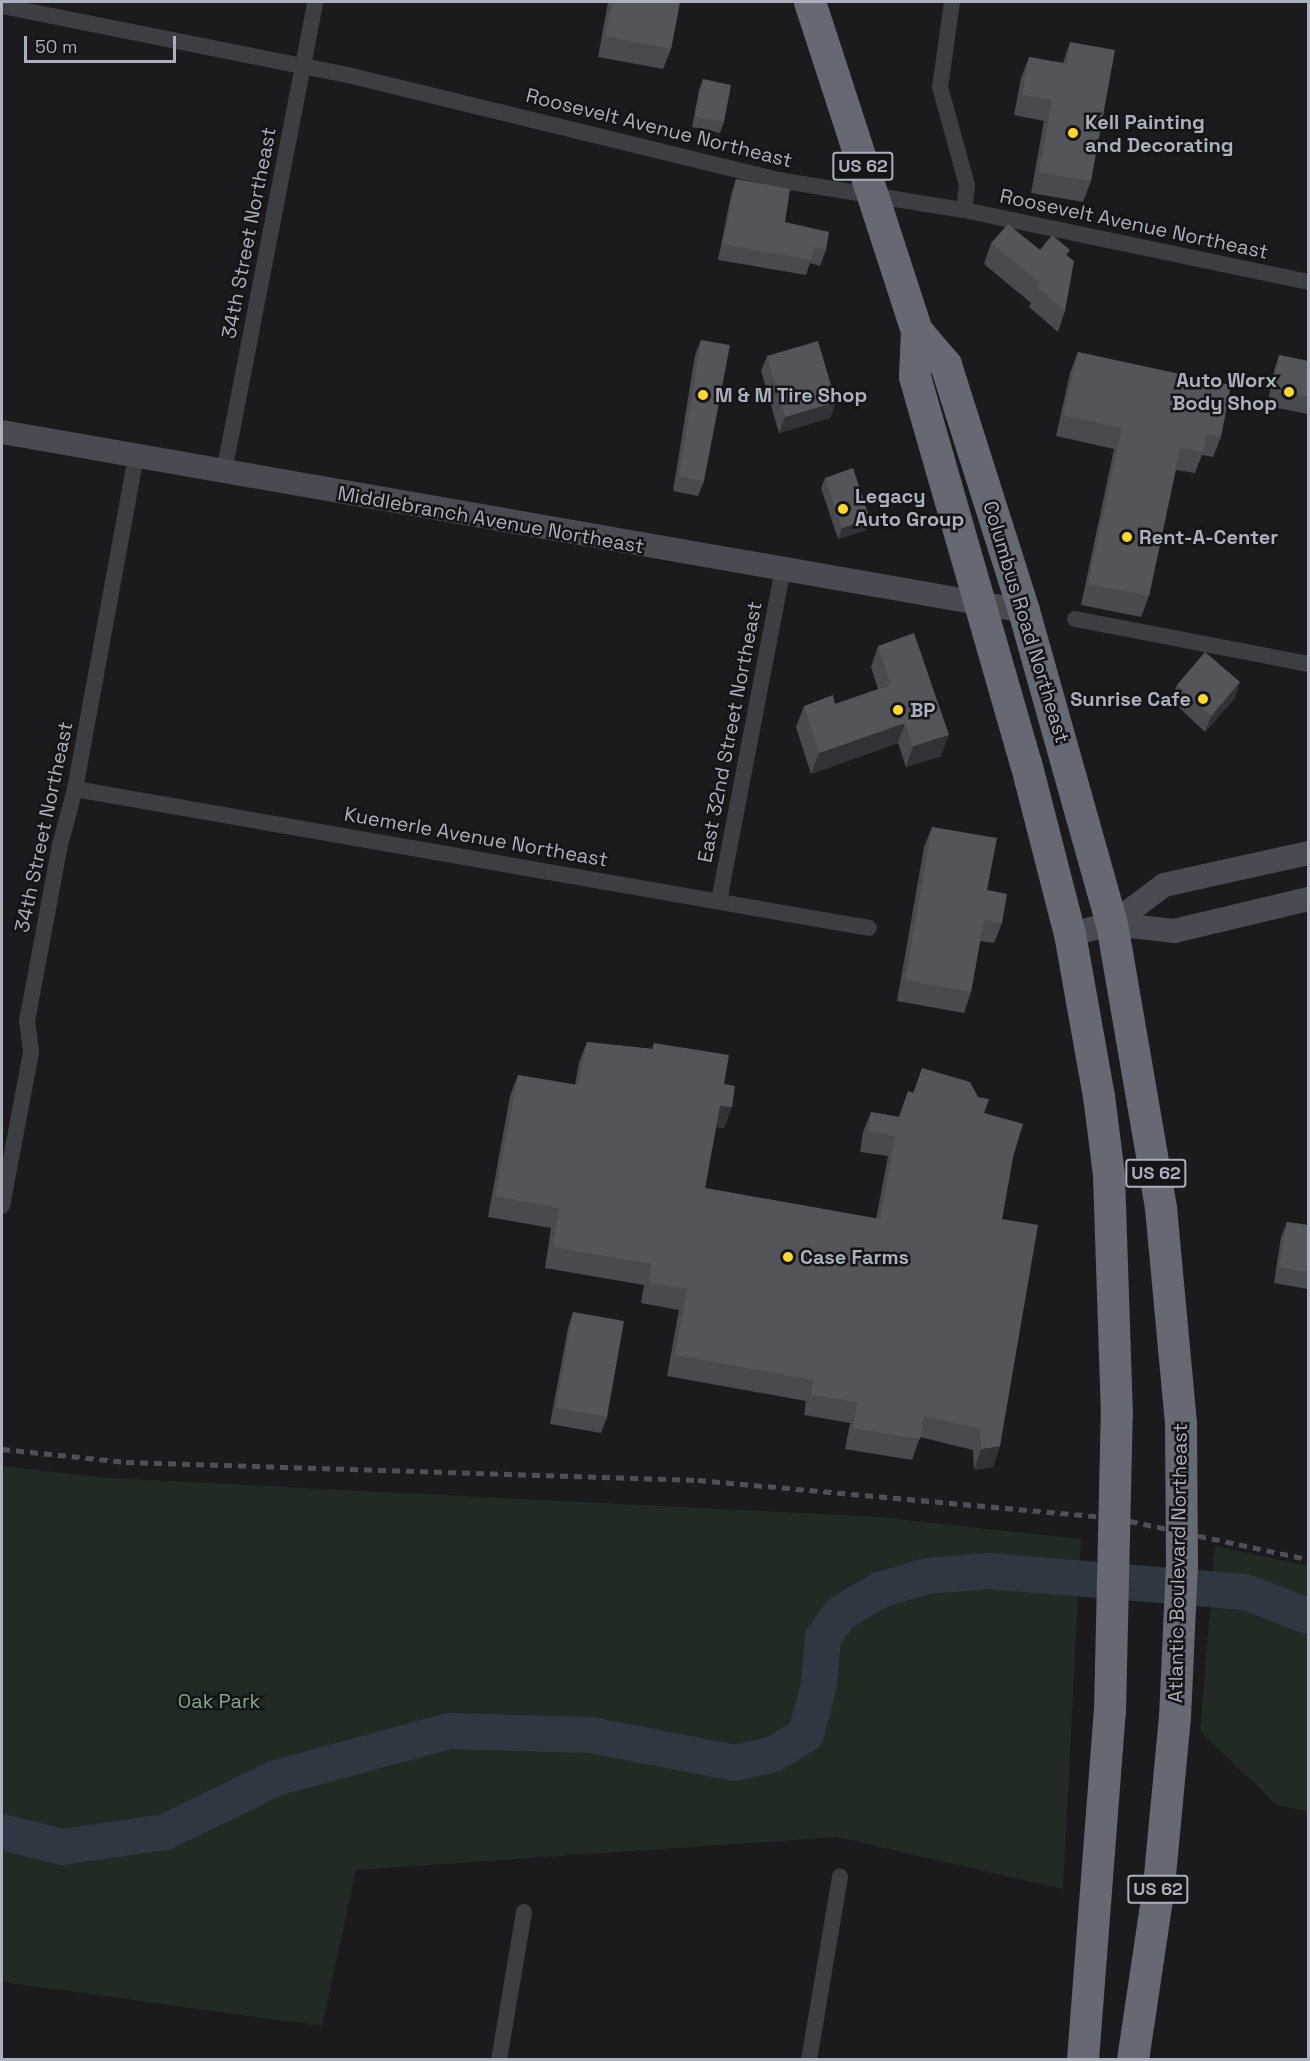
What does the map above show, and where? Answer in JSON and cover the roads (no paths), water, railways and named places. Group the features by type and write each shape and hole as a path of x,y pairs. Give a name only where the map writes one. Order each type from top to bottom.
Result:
{"highway":[{"name":"Columbus Road Northeast","path":"810,2 917,331 915,377 981,603 1070,934"},
{"name":"Columbus Road Northeast","path":"917,331 946,365 1024,610 1112,924"},
{"name":"Atlantic Boulevard Northeast","path":"1112,924 1161,1208 1181,1424 1182,1554 1175,1718 1159,1886 1133,2060"},
{"name":"US 62","path":"1070,934 1099,1096 1109,1175 1117,1414 1110,1712 1083,2060"}],"street":[{"name":"34th Street Northeast","path":"224,472 315,2"},
{"path":"952,2 940,87 967,185 964,210"},
{"name":"Roosevelt Avenue Northeast","path":"2,6 303,66 674,157 872,196 964,210 1308,282"},
{"name":"Middlebranch Avenue Northeast","path":"2,432 783,570 1024,610"},
{"name":"34th Street Northeast","path":"2,1206 31,1052 27,1021 60,845 75,789 136,456"},
{"name":"East 32nd Street Northeast","path":"719,901 783,570"},
{"path":"1075,620 1308,664"},
{"name":"Kuemerle Avenue Northeast","path":"75,789 869,928"},
{"path":"1112,924 1164,885 1308,853"},
{"path":"1070,934 1112,924 1174,931 1308,899"},
{"path":"809,2060 840,1877"},
{"path":"499,2060 524,1912"}],"waterway":[{"path":"2,1832 62,1847 165,1832 276,1778 449,1731 591,1735 735,1763 774,1754 806,1734 819,1685 823,1637 841,1613 880,1590 927,1576 989,1571 1245,1592 1308,1616"}],"railway":[{"path":"2,1449 126,1462 698,1480 1116,1518 1308,1559"}],"place":[{"name":"Kell Painting and Decorating","path":"1073,133"},
{"name":"Auto Worx Body Shop","path":"1289,392"},
{"name":"M & M Tire Shop","path":"703,395"},
{"name":"Legacy Auto Group","path":"843,509"},
{"name":"Rent-A-Center","path":"1127,537"},
{"name":"Sunrise Cafe","path":"1203,699"},
{"name":"BP","path":"898,710"},
{"name":"Case Farms","path":"788,1257"}],"park label":[{"name":"Oak Park","path":"219,1701"}]}
